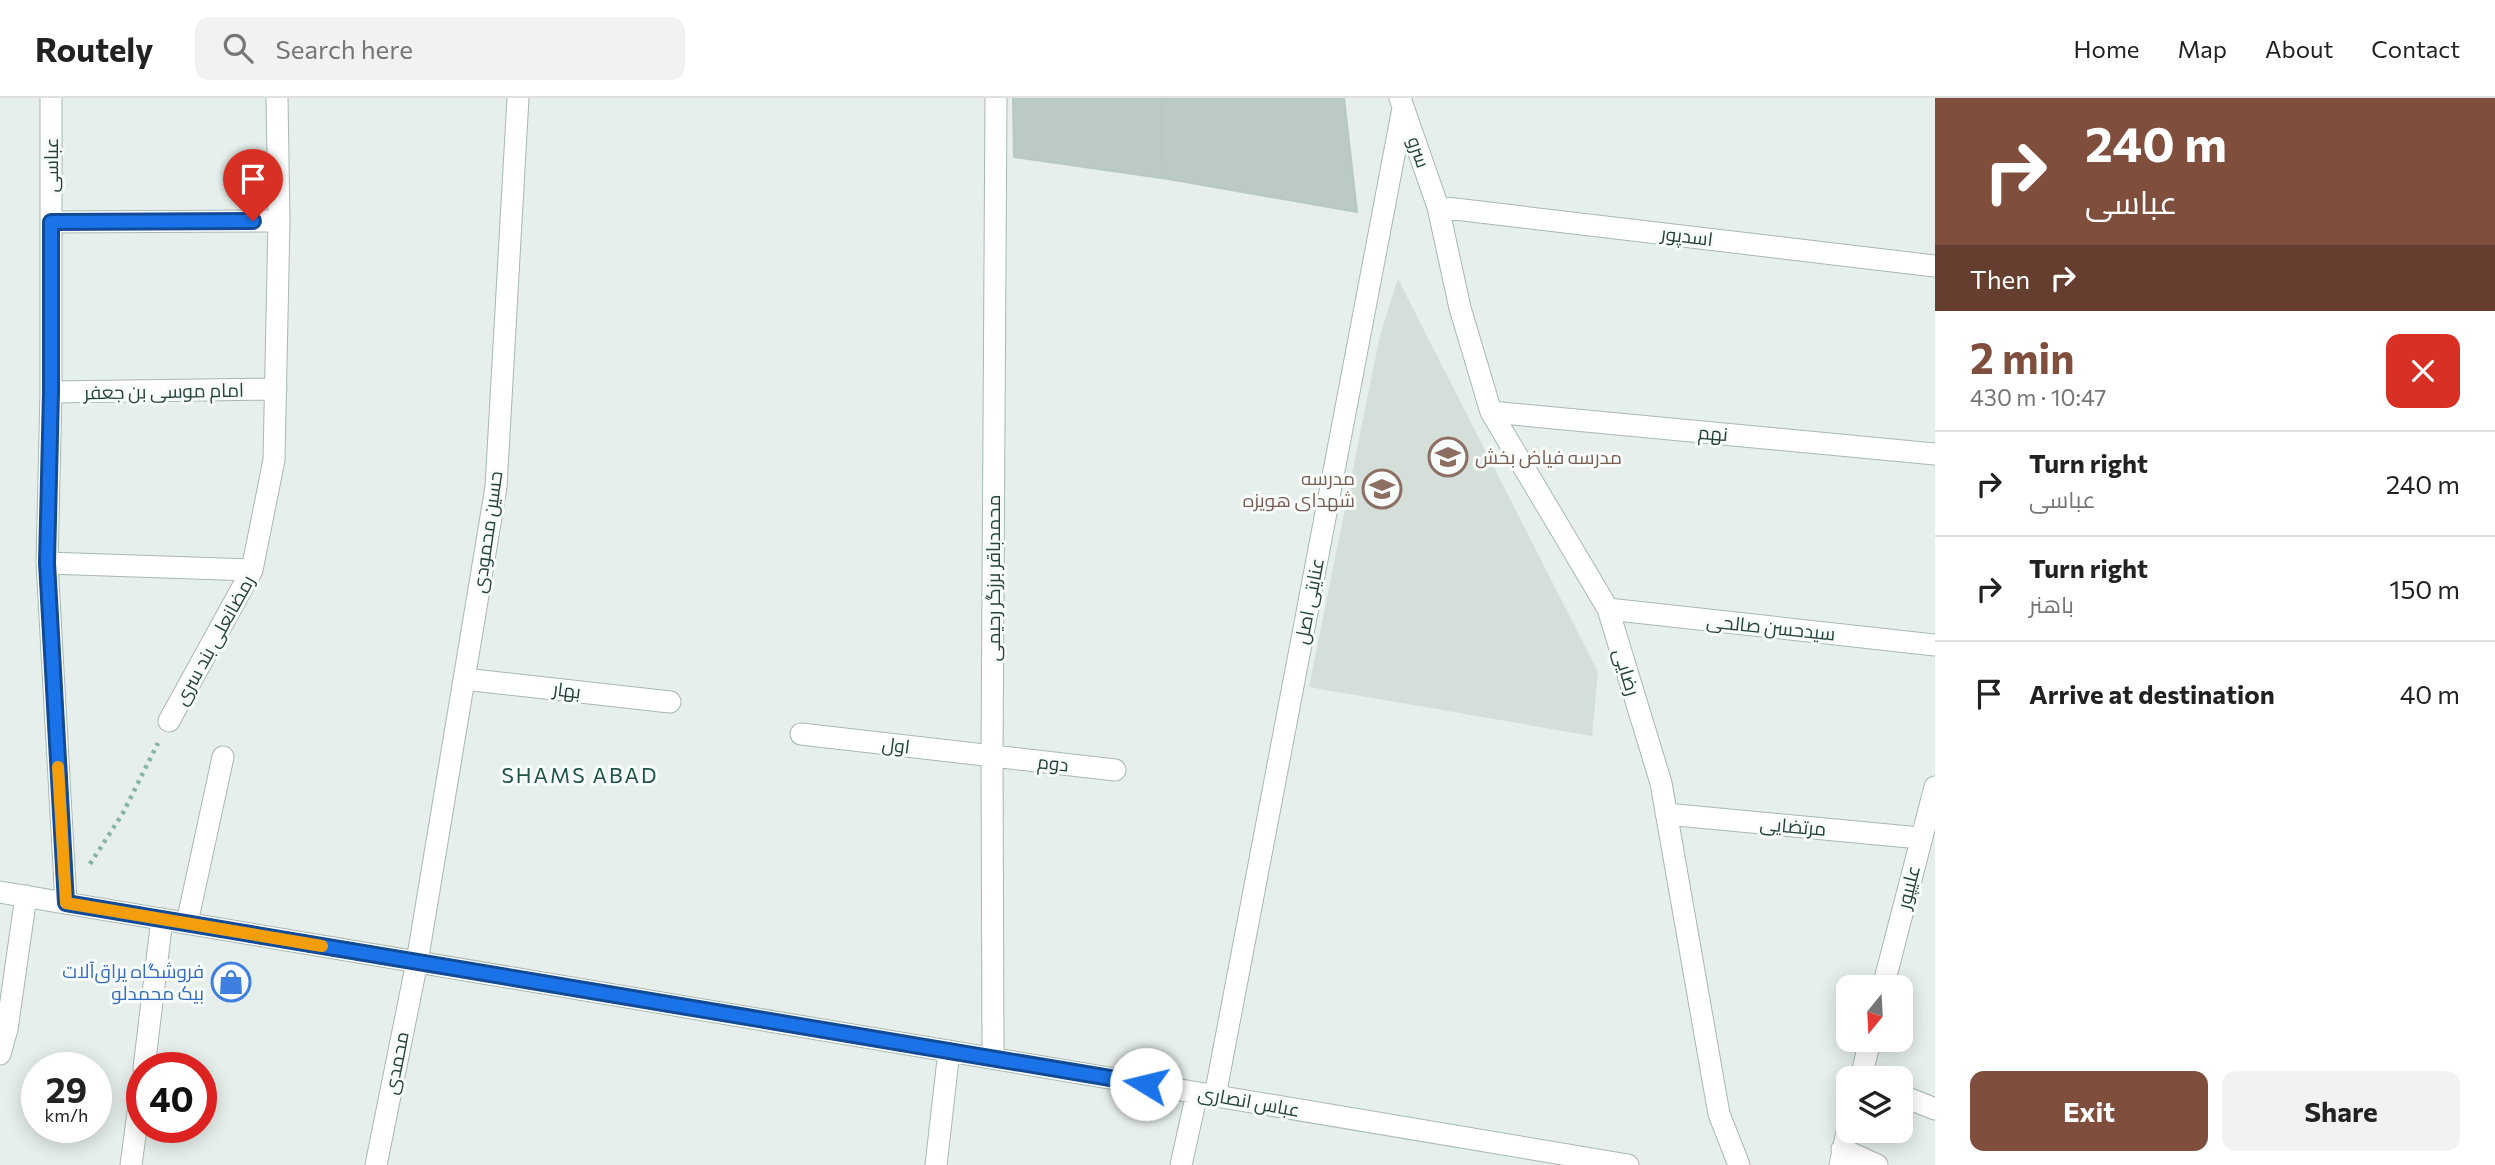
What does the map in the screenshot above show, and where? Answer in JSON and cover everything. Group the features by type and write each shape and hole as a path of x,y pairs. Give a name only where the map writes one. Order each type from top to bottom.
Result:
{"street":[{"name":"عباسی","path":"51,98 51,392 47,563 66,903"},
{"name":"رمضانعلی بند سری","path":"169,721 252,570 274,460 279,221 277,98"},
{"name":"حسین محمودی","path":"416,962 496,487 518,98"},
{"name":"محمدباقر برزگر رحیمی","path":"993,1058 996,98"},
{"name":"سرو","path":"1402,102 1438,207"},
{"name":"عنایتی اصل","path":"1181,1165 1206,1094 1402,102"},
{"name":"اسدپور","path":"1438,207 1935,266"},
{"name":"رضایی","path":"1438,207 1460,308 1491,412 1608,609 1661,783 1719,1114 1739,1165"},
{"path":"51,222 279,221"},
{"name":"امام موسی بن جعفر","path":"51,392 276,389"},
{"name":"نهم","path":"1491,412 1935,454"},
{"path":"47,563 252,570"},
{"name":"سیدحسن صالحی","path":"1608,609 1935,645"},
{"name":"بهار","path":"464,679 670,702"},
{"name":"اول","path":"801,734 992,756"},
{"name":"دوم","path":"992,756 1115,770"},
{"path":"187,923 223,757"},
{"name":"علیپور","path":"1886,975 1935,787"},
{"name":"مرتضایی","path":"1666,814 1920,838"},
{"name":"عباس انصاری","path":"0,892 1206,1094 1592,1162 1628,1165"},
{"path":"0,1055 7,1029 26,896"},
{"path":"146,1052 162,919"},
{"name":"محمدی","path":"376,1165 416,962"},
{"path":"936,1165 949,1051"},
{"path":"1913,1100 1935,1109"},
{"path":"131,1165 134,1143"},
{"path":"1841,1157 1877,1165"}],"path":[{"name":"رمضانعلی بند سری","path":"66,903 123,813 169,721"}],"shaded area":[{"path":"1398,279 1598,672 1592,736 1309,687 1380,335"}],"building":[{"path":"1013,98 1161,98 1162,178 1014,157"},
{"path":"1161,98 1344,98 1357,212 1162,178"}],"slow traffic":[{"path":"58,767 66,903 322,946"}],"place":[{"name":"مدرسه فیاض بخش","path":"1448,457"},
{"name":"مدرسه شهدای هویزه","path":"1382,489"},
{"name":"فروشگاه یراق‌آلات بیک محمدلو","path":"231,982"}],"district":[{"name":"SHAMS ABAD","path":"580,776"}],"route":[{"path":"253,221 51,222 47,563 66,903 1146,1084"}]}
